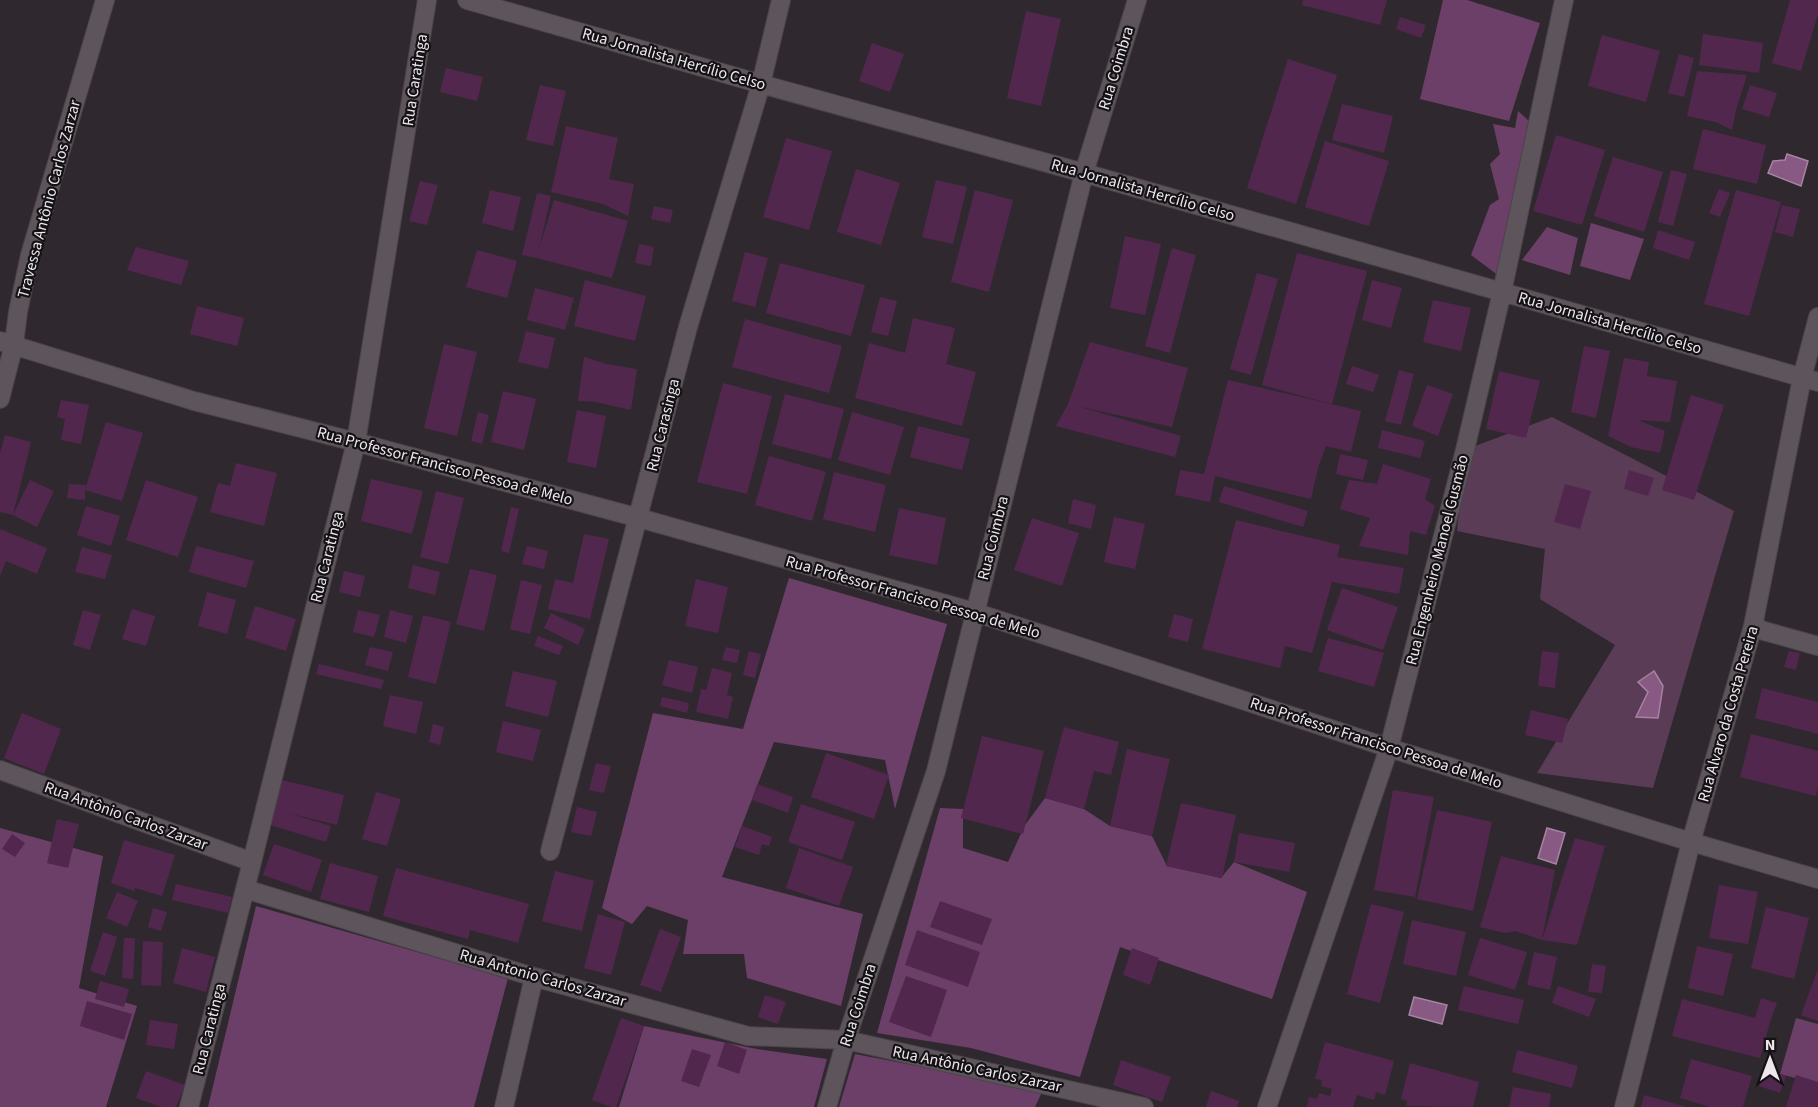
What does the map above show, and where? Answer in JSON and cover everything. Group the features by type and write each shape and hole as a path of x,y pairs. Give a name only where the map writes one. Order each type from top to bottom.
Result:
{"street":[{"name":"Travessa Antônio Carlos Zarzar","path":"0,399 7,342 18,312 30,255 105,0"},
{"name":"Rua Caratinga","path":"189,1107 356,442 428,0"},
{"name":"Rua Jornalista Hercílio Celso","path":"466,0 1810,380"},
{"name":"Rua Carasinga","path":"550,851 688,327 761,84 781,0"},
{"name":"Rua Coimbra","path":"827,1107 846,1040 936,771 1084,173 1137,0"},
{"name":"Rua Engenheiro Manoel Gusmão","path":"1267,1107 1389,747 1462,461 1502,292 1564,0"},
{"name":"Rua Alvaro da Costa Pereira","path":"1624,1107 1691,842 1753,626 1810,380 1818,317"},
{"name":"Rua Professor Francisco Pessoa de Melo","path":"7,342 194,401 639,518 974,612 1389,747 1691,842 1818,879"},
{"path":"1753,626 1818,646"},
{"name":"Rua Antônio Carlos Zarzar","path":"0,770 252,862"},
{"name":"Rua Antonio Carlos Zarzar","path":"245,889 534,977 748,1036 846,1040"},
{"path":"504,1107 534,977"},
{"name":"Rua Antônio Carlos Zarzar","path":"846,1040 1144,1107"}],"shaded area":[{"path":"1443,0 1467,0 1540,23 1509,121 1420,99"},
{"path":"1518,111 1541,132 1499,276 1471,255 1490,205 1499,199 1490,164 1500,154 1493,124 1515,128"},
{"path":"1787,154 1808,161 1801,186 1768,173 1773,161 1785,160"},
{"path":"1591,223 1644,239 1630,280 1580,266"},
{"path":"1547,227 1578,238 1570,275 1522,260"},
{"path":"1552,417 1734,511 1653,788 1537,773 1615,645 1540,599 1545,549 1457,531 1465,450"},
{"path":"789,578 947,624 895,809 885,760 774,742 722,877 863,914 841,1006 747,978 744,954 683,954 688,920 647,906 632,924 602,908 653,713 743,729"},
{"path":"1654,671 1663,686 1658,718 1636,717 1648,692 1638,682"},
{"path":"1045,798 1084,809 1110,826 1152,836 1167,866 1221,878 1234,862 1307,892 1272,999 1120,947 1080,1077 971,1048 877,1033 940,808 963,809 963,848 1008,862 1025,825"},
{"path":"0,828 103,856 79,988 137,1006 106,1107 0,1107"},
{"path":"1547,828 1565,833 1556,864 1538,858"},
{"path":"256,906 508,978 474,1107 208,1107"},
{"path":"1414,997 1447,1005 1442,1024 1409,1015"},
{"path":"1796,1018 1818,1024 1818,1084 1780,1074"},
{"path":"644,1026 757,1049 827,1059 814,1107 619,1107"},
{"path":"855,1054 1043,1090 1035,1107 839,1107"}],"building":[{"path":"1303,0 1387,0 1380,25 1302,5"},
{"path":"1790,0 1818,0 1818,14 1801,71 1772,63"},
{"path":"1026,11 1061,19 1041,106 1007,98"},
{"path":"1400,17 1426,25 1421,38 1396,29"},
{"path":"1703,34 1763,43 1759,73 1699,65"},
{"path":"1602,35 1660,51 1646,102 1588,86"},
{"path":"872,43 904,54 890,92 859,81"},
{"path":"1679,54 1694,58 1684,97 1668,93"},
{"path":"1288,59 1337,75 1296,204 1247,188"},
{"path":"446,68 483,77 477,101 440,92"},
{"path":"1697,71 1747,75 1732,130 1716,122 1687,116"},
{"path":"540,85 566,91 553,146 526,140"},
{"path":"1750,85 1777,93 1769,117 1742,109"},
{"path":"1342,104 1393,116 1384,153 1332,140"},
{"path":"566,126 618,138 609,179 634,184 628,216 603,204 551,192"},
{"path":"1703,129 1766,145 1757,184 1693,169"},
{"path":"1556,135 1605,150 1582,225 1533,211"},
{"path":"786,138 832,151 809,230 763,217"},
{"path":"1325,141 1389,161 1369,226 1305,207"},
{"path":"1613,157 1663,172 1644,232 1594,216"},
{"path":"856,169 900,183 881,245 837,232"},
{"path":"1671,170 1687,174 1673,226 1658,222"},
{"path":"936,180 967,187 953,244 922,237"},
{"path":"420,181 438,185 427,225 409,221"},
{"path":"1719,189 1730,193 1720,217 1709,213"},
{"path":"490,190 521,197 513,231 482,223"},
{"path":"975,190 1013,200 989,292 951,282"},
{"path":"1736,190 1781,202 1749,316 1704,304"},
{"path":"537,193 551,196 539,249 554,200 628,221 612,278 522,255"},
{"path":"1782,205 1800,209 1793,237 1775,232"},
{"path":"654,206 673,210 670,223 651,219"},
{"path":"1658,230 1695,242 1689,260 1653,248"},
{"path":"1125,236 1161,244 1145,315 1110,308"},
{"path":"639,244 654,247 651,266 635,263"},
{"path":"136,247 189,261 181,285 127,270"},
{"path":"1172,248 1196,255 1170,353 1145,346"},
{"path":"477,250 517,261 507,298 466,287"},
{"path":"745,252 768,258 755,307 732,301"},
{"path":"1297,253 1367,271 1332,404 1262,385"},
{"path":"780,263 865,285 851,336 766,313"},
{"path":"1257,273 1278,279 1251,375 1230,369"},
{"path":"585,280 646,296 635,341 574,326"},
{"path":"1372,280 1402,288 1391,328 1362,320"},
{"path":"535,288 574,298 565,330 527,320"},
{"path":"880,297 897,301 888,336 871,332"},
{"path":"1433,300 1471,308 1461,351 1423,342"},
{"path":"197,306 244,318 237,346 190,334"},
{"path":"913,318 955,328 946,364 976,372 962,426 855,398 869,343 905,353"},
{"path":"745,319 842,346 829,393 732,367"},
{"path":"526,331 555,338 548,369 518,362"},
{"path":"1090,342 1188,368 1172,427 1077,406 1181,436 1175,457 1056,426 1068,404"},
{"path":"444,344 477,352 457,436 424,428"},
{"path":"1584,346 1610,351 1596,418 1571,412"},
{"path":"584,357 606,364 637,369 631,410 596,402 578,401"},
{"path":"1624,358 1649,362 1647,376 1677,381 1670,422 1638,420 1665,431 1660,453 1631,447 1608,436"},
{"path":"1352,366 1379,375 1373,392 1346,384"},
{"path":"1399,370 1414,374 1401,425 1385,421"},
{"path":"1499,371 1540,381 1526,438 1486,429"},
{"path":"1228,380 1361,411 1351,452 1326,446 1311,499 1215,476 1210,502 1175,495 1180,470 1204,474"},
{"path":"723,383 772,396 747,494 697,482"},
{"path":"1427,385 1453,394 1438,436 1412,426"},
{"path":"503,391 536,399 524,450 491,442"},
{"path":"785,394 844,409 831,459 772,444"},
{"path":"1691,395 1724,405 1694,500 1662,490"},
{"path":"61,400 89,405 81,444 61,440 65,419 57,417"},
{"path":"577,410 606,416 596,468 567,462"},
{"path":"478,412 489,415 482,444 471,441"},
{"path":"852,412 904,427 890,475 838,460"},
{"path":"106,422 143,433 122,501 85,490"},
{"path":"918,426 970,439 962,470 910,457"},
{"path":"1382,430 1425,441 1420,458 1378,448"},
{"path":"5,435 31,442 13,515 0,512 0,453"},
{"path":"1340,454 1368,460 1363,480 1336,474"},
{"path":"769,456 826,472 812,521 755,505"},
{"path":"236,463 277,473 264,526 210,512 218,483 230,486"},
{"path":"1383,464 1431,479 1425,499 1435,506 1426,535 1410,531 1408,555 1359,546 1370,518 1340,509 1349,480 1377,484"},
{"path":"1629,470 1654,478 1648,496 1624,489"},
{"path":"834,472 886,485 875,532 823,519"},
{"path":"371,479 423,491 412,534 361,521"},
{"path":"30,480 54,491 37,527 13,515"},
{"path":"146,480 198,497 178,557 126,540"},
{"path":"69,484 86,485 85,500 67,498"},
{"path":"1565,484 1591,491 1580,529 1554,522"},
{"path":"1224,486 1308,511 1303,527 1219,502"},
{"path":"436,491 464,498 448,564 420,557"},
{"path":"1073,499 1096,505 1091,529 1068,523"},
{"path":"86,506 120,516 111,546 77,535"},
{"path":"511,507 519,509 509,553 501,551"},
{"path":"899,508 946,518 937,565 889,555"},
{"path":"1114,517 1145,524 1135,569 1104,562"},
{"path":"1032,518 1079,533 1062,586 1014,570"},
{"path":"1236,520 1340,545 1337,557 1404,568 1399,594 1332,582 1312,653 1285,646 1280,668 1202,649"},
{"path":"0,529 47,548 37,574 6,561 0,576"},
{"path":"584,534 609,539 590,619 548,609 555,579 573,583"},
{"path":"196,546 254,561 246,588 189,572"},
{"path":"527,546 548,551 544,569 522,564"},
{"path":"82,547 112,555 105,579 75,572"},
{"path":"413,565 440,572 435,595 408,588"},
{"path":"470,569 497,575 484,631 456,624"},
{"path":"344,571 365,576 360,597 339,592"},
{"path":"696,579 728,587 718,633 685,626"},
{"path":"521,580 542,585 530,634 510,629"},
{"path":"1342,588 1398,607 1383,650 1327,630"},
{"path":"207,592 236,600 227,634 198,626"},
{"path":"255,606 296,619 286,651 245,638"},
{"path":"132,609 155,616 146,646 122,639"},
{"path":"83,610 101,615 90,650 73,645"},
{"path":"358,610 380,615 374,637 353,632"},
{"path":"390,610 413,616 406,643 384,637"},
{"path":"551,613 585,629 578,645 544,628"},
{"path":"1174,614 1193,619 1188,642 1168,637"},
{"path":"423,615 451,622 436,684 408,677"},
{"path":"538,636 563,646 559,655 534,646"},
{"path":"1328,638 1384,653 1374,687 1318,671"},
{"path":"370,647 393,652 388,671 365,665"},
{"path":"726,647 740,650 737,663 722,660"},
{"path":"749,651 761,654 755,678 743,675"},
{"path":"1542,651 1559,653 1555,688 1538,686"},
{"path":"1789,651 1800,653 1796,670 1784,667"},
{"path":"669,660 698,667 692,693 662,685"},
{"path":"319,664 384,680 381,689 316,674"},
{"path":"712,668 732,673 727,695 733,697 728,719 696,712 701,689 706,690"},
{"path":"513,671 557,681 548,717 505,706"},
{"path":"1762,688 1818,702 1818,734 1755,718"},
{"path":"390,695 423,702 416,734 383,726"},
{"path":"662,697 689,703 687,713 660,706"},
{"path":"1531,710 1568,719 1562,743 1525,735"},
{"path":"22,713 61,729 44,774 4,758"},
{"path":"503,721 541,730 533,761 496,752"},
{"path":"433,724 444,727 440,745 429,742"},
{"path":"1064,727 1119,742 1111,775 1094,771 1084,809 1045,798"},
{"path":"1751,734 1818,751 1816,796 1740,777"},
{"path":"982,736 1044,751 1023,834 961,818"},
{"path":"1127,749 1170,759 1152,836 1110,826"},
{"path":"826,753 889,775 874,819 811,797"},
{"path":"596,763 611,766 604,793 589,790"},
{"path":"282,780 344,795 337,825 288,813 331,826 326,842 270,825"},
{"path":"757,784 793,797 788,813 752,800"},
{"path":"1393,790 1434,797 1415,897 1374,890"},
{"path":"376,792 401,799 387,846 362,839"},
{"path":"1181,803 1236,815 1222,878 1166,866"},
{"path":"801,804 855,822 842,860 788,842"},
{"path":"577,807 597,812 591,836 571,832"},
{"path":"1437,810 1492,822 1473,911 1417,899"},
{"path":"57,819 79,824 68,868 47,863"},
{"path":"742,826 772,837 769,846 762,844 759,855 735,847"},
{"path":"1239,833 1295,843 1289,872 1234,862"},
{"path":"12,834 25,843 15,857 2,849"},
{"path":"1575,838 1605,846 1577,945 1542,940"},
{"path":"124,840 175,855 162,896 135,888 134,891 111,883"},
{"path":"274,844 322,860 311,892 263,875"},
{"path":"799,848 853,867 839,906 786,888"},
{"path":"1501,856 1555,870 1542,940 1516,931 1505,933 1480,927"},
{"path":"330,863 378,876 369,912 320,899"},
{"path":"396,868 529,904 518,943 470,930 468,939 383,916"},
{"path":"555,871 594,881 582,931 542,921"},
{"path":"176,884 232,897 228,913 172,900"},
{"path":"1719,885 1758,892 1748,944 1709,938"},
{"path":"117,892 138,901 127,927 106,918"},
{"path":"940,901 992,919 982,945 930,927"},
{"path":"1371,904 1404,912 1380,1003 1347,994"},
{"path":"1766,907 1809,918 1794,979 1751,968"},
{"path":"153,908 167,912 161,931 148,927"},
{"path":"598,914 625,922 611,975 584,968"},
{"path":"1412,920 1466,932 1456,976 1403,964"},
{"path":"660,929 681,937 661,992 640,985"},
{"path":"917,930 980,952 968,987 905,965"},
{"path":"103,932 117,937 105,976 90,971"},
{"path":"124,938 135,938 133,979 122,978"},
{"path":"1480,938 1527,952 1515,990 1468,975"},
{"path":"143,941 163,942 161,986 141,985"},
{"path":"1697,946 1733,954 1723,996 1688,988"},
{"path":"182,948 215,957 206,992 173,983"},
{"path":"1132,948 1159,958 1150,985 1123,975"},
{"path":"1534,952 1557,957 1550,990 1527,985"},
{"path":"1592,964 1606,966 1602,993 1588,992"},
{"path":"1818,969 1818,1021 1801,1015"},
{"path":"906,976 947,990 931,1037 889,1022"},
{"path":"100,981 129,989 124,1007 95,999"},
{"path":"1464,986 1524,1000 1518,1024 1458,1010"},
{"path":"1558,986 1596,999 1589,1017 1552,1003"},
{"path":"765,995 786,1002 778,1024 758,1017"},
{"path":"1761,998 1777,1003 1760,1058 1672,1036 1682,999 1755,1018"},
{"path":"87,1001 132,1014 124,1040 80,1026"},
{"path":"621,1018 644,1026 616,1107 611,1107 592,1100"},
{"path":"150,1020 178,1024 174,1049 146,1045"},
{"path":"725,1042 747,1050 739,1074 717,1066"},
{"path":"1325,1042 1394,1061 1385,1095 1376,1092 1374,1100 1357,1095 1353,1107 1307,1107 1309,1097 1317,1099 1319,1093 1330,1096 1332,1089 1321,1086 1322,1080 1315,1079"},
{"path":"692,1049 711,1055 699,1087 681,1081"},
{"path":"1517,1050 1578,1066 1572,1088 1512,1072"},
{"path":"1691,1059 1752,1076 1743,1107 1710,1107 1680,1098"},
{"path":"1121,1060 1171,1077 1162,1102 1113,1085"},
{"path":"1410,1063 1479,1082 1473,1107 1406,1106 1407,1101 1401,1099"},
{"path":"1765,1069 1786,1076 1780,1093 1759,1086"},
{"path":"146,1071 185,1085 176,1107 161,1107 136,1098"},
{"path":"1796,1075 1818,1082 1818,1107 1786,1107"},
{"path":"1513,1087 1551,1094 1549,1107 1509,1107"},
{"path":"1211,1091 1239,1101 1237,1107 1206,1107"},
{"path":"1644,1095 1684,1106 1684,1107 1641,1107"}]}
